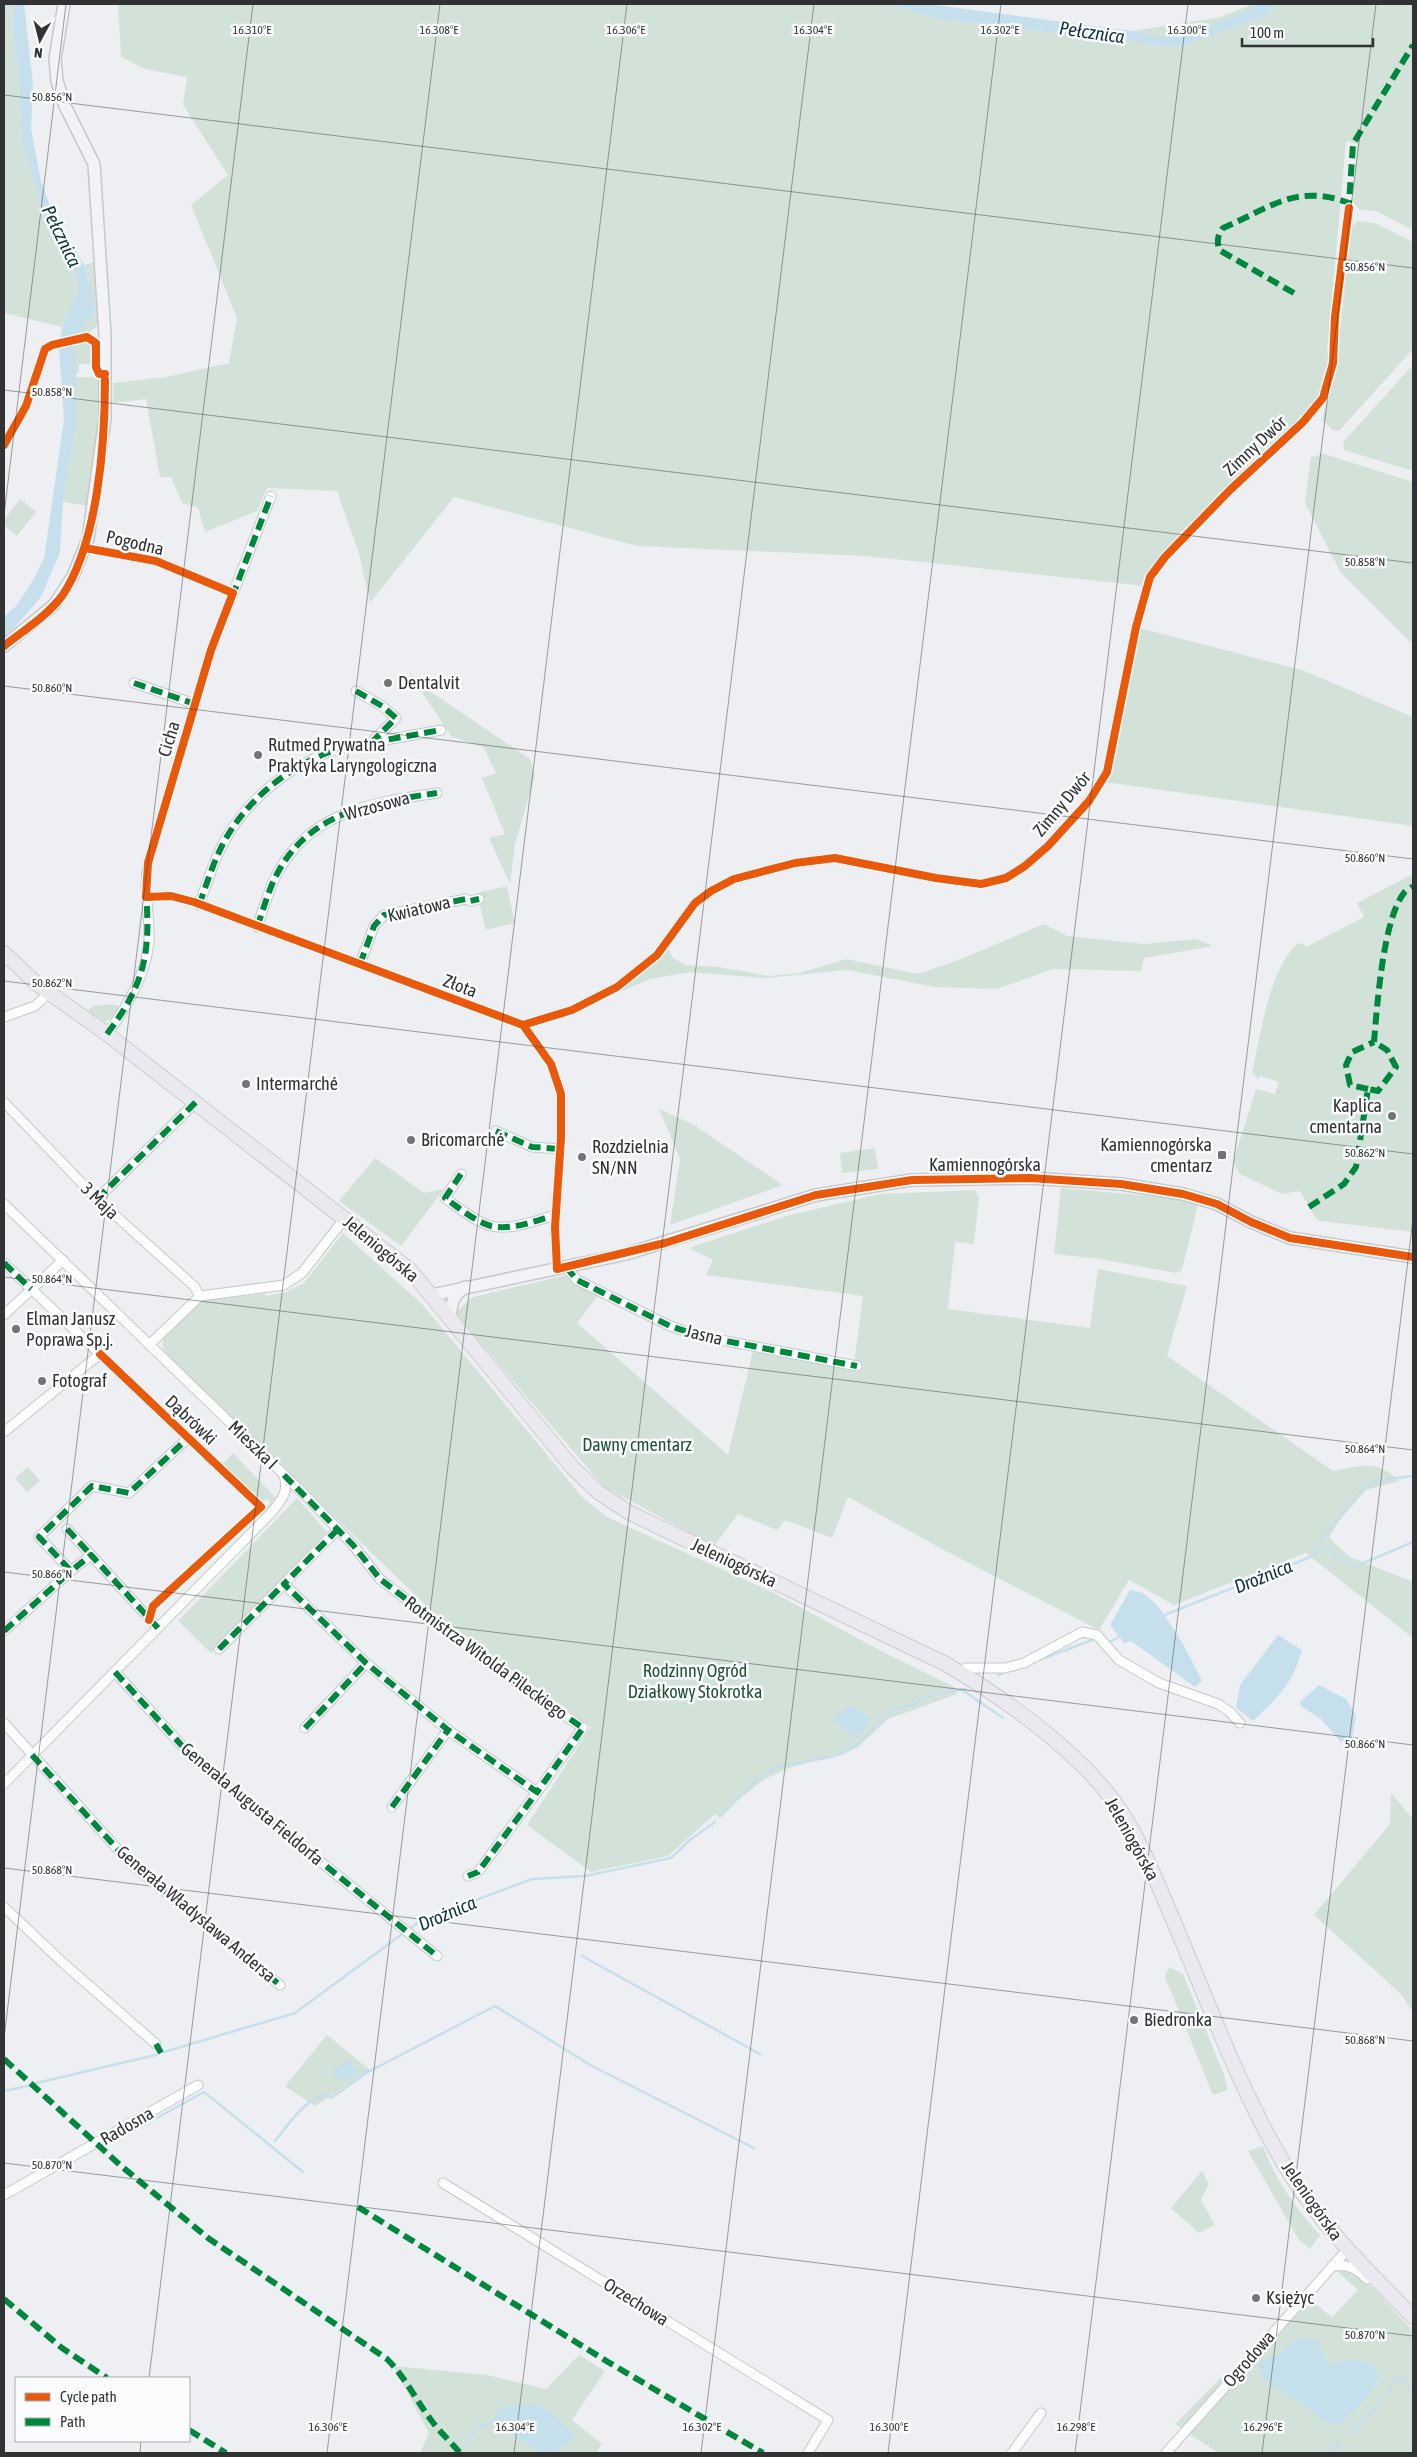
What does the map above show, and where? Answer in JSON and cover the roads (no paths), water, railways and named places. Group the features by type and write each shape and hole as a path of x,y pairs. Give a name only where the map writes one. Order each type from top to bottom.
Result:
{"main road":[{"name":"Jeleniogórska","path":"4,953 17,967 49,992 196,1102 410,1270 572,1467 598,1492 615,1504 691,1543 960,1672 1032,1722 1092,1775 1114,1801 1146,1858 1246,2090 1291,2176 1315,2211 1347,2250 1413,2317"}],"street":[{"path":"4,646 44,614 61,596 73,576 85,548 94,508 105,418 105,335 94,164 66,106 57,81 55,59 64,4"},
{"name":"Zimny Dwór","path":"523,1025 572,1010 617,987 656,954 695,903 711,891 734,879 794,863 835,858 936,878 981,884 1006,878 1025,866 1048,846 1089,801 1107,772 1136,627 1150,577 1171,550 1230,490 1303,422 1323,398 1333,363 1335,317 1349,208"},
{"path":"5,440 26,406 45,350"},
{"name":"Cicha","path":"107,1034 129,1002 146,959 149,940 146,897 148,863 194,704 212,650 271,496"},
{"name":"Pogodna","path":"85,548 156,561 233,593"},
{"path":"134,683 194,704"},
{"path":"356,691 382,706 396,718 372,742"},
{"path":"199,904 225,840 252,803 280,779 312,760 341,748 441,730"},
{"name":"Wrzosowa","path":"257,927 274,880 285,862 294,849 319,826 351,810 437,793"},
{"name":"Złota","path":"146,897 171,896 199,904 523,1025"},
{"name":"Kwiatowa","path":"360,964 374,926 384,915 466,899 470,901 479,899"},
{"path":"4,1017 35,1006 49,992"},
{"path":"523,1025 545,1053 559,1084 562,1104 556,1215 562,1268"},
{"name":"3 Maja","path":"4,1102 97,1199 194,1286 200,1296"},
{"path":"97,1199 196,1102"},
{"path":"496,1131 532,1147 560,1149"},
{"path":"461,1174 445,1198 480,1221 493,1226 510,1226 556,1215"},
{"name":"Kamiennogórska","path":"432,1295 465,1286 562,1268 666,1243 816,1194 912,1180 1030,1178 1121,1184 1183,1194 1217,1204 1251,1222 1290,1238 1413,1257"},
{"name":"Mieszka I","path":"4,1204 284,1475 286,1490 283,1499 4,1784"},
{"path":"149,1345 200,1296 284,1285 302,1273 344,1218"},
{"path":"4,1315 62,1260"},
{"name":"Dąbrówki","path":"4,1263 261,1507"},
{"name":"Jasna","path":"562,1268 577,1280 670,1326 700,1336 857,1366"},
{"path":"451,1319 452,1302 456,1294 465,1286"},
{"path":"4,1432 100,1354"},
{"path":"71,1571 39,1537 92,1486 129,1493 188,1438"},
{"name":"Rotmistrza Witolda Pileckiego","path":"284,1475 338,1529 380,1579 490,1664 583,1728 478,1872 468,1876"},
{"path":"67,1529 158,1628"},
{"path":"219,1649 338,1529"},
{"path":"4,1632 90,1555"},
{"path":"284,1584 366,1663 448,1730 537,1792"},
{"path":"960,1672 966,1668 1005,1668 1024,1663 1082,1632 1097,1635 1119,1660 1159,1683 1201,1696 1218,1704 1230,1712 1240,1723"},
{"path":"306,1728 366,1663"},
{"name":"Generała Augusta Fieldorfa","path":"115,1672 194,1759 437,1956"},
{"path":"4,1723 32,1755"},
{"path":"392,1807 448,1730"},
{"name":"Generała Władysława Andersa","path":"32,1755 131,1864 280,1985"},
{"path":"4,1907 62,1962 156,2044"},
{"name":"Radosna","path":"4,2196 198,2085"},
{"name":"Orzechowa","path":"443,2184 828,2420 808,2453"},
{"name":"Ogrodowa","path":"1166,2453 1347,2250"},
{"path":"1332,2266 1344,2264 1353,2267 1372,2284 1400,2304"},
{"path":"1012,2453 1041,2413"}],"water":[{"name":"Pełcznica","path":"13,4 24,4 33,84 31,129 41,181 51,209 84,265 96,311 74,337 76,425 63,502 60,552 41,597 4,637 4,617 16,606 44,559 64,419 59,348 62,327 79,288 71,259 62,251 42,209 22,143 18,65 14,44"},
{"name":"Pełcznica","path":"887,4 928,4 1132,31 1155,37 1181,35 1235,17 1259,4 1274,4 1268,15 1180,47 1151,45 1110,36 1063,34 939,19"},
{"path":"1130,1590 1141,1592 1150,1599 1168,1620 1202,1681 1195,1687 1131,1641 1124,1643 1110,1625"},
{"path":"1278,1635 1302,1650 1294,1672 1284,1689 1253,1721 1236,1708 1240,1685"},
{"path":"1319,1685 1346,1699 1356,1715 1352,1738 1341,1742 1321,1719 1301,1706 1300,1702"},
{"path":"851,1705 869,1718 870,1722 855,1737 833,1721 846,1707"},
{"path":"347,2059 356,2069 353,2076 345,2081 337,2078 333,2071"},
{"path":"1297,2339 1316,2339 1328,2364 1352,2360 1375,2367 1379,2378 1371,2392 1338,2425 1327,2424 1308,2407 1289,2397 1260,2375 1259,2362 1280,2354"},
{"path":"536,2404 549,2411 575,2435 569,2443 555,2451 540,2452 491,2422 500,2408"}],"waterway":[{"path":"1320,1549 1321,1540 1364,1487 1374,1481 1413,1476"},
{"name":"Drożnica","path":"1162,1616 1313,1556 1319,1549 1329,1550 1354,1567 1413,1542"},
{"name":"Drożnica","path":"1109,1642 1121,1636"},
{"name":"Drożnica","path":"1039,1660 1095,1639"},
{"name":"Drożnica","path":"998,1675 1008,1671"},
{"path":"961,1689 1003,1718"},
{"name":"Drożnica","path":"720,1816 747,1789 770,1771 786,1765 839,1754 857,1745 883,1719 897,1709 915,1705 932,1695 966,1689"},
{"name":"Drożnica","path":"164,2052 295,2013 420,1921 532,1879 585,1876 671,1858 691,1839 715,1822"},
{"path":"582,1956 760,2054"},
{"path":"355,2072 370,2071 495,2006 592,2066 754,2148"},
{"name":"Drożnica","path":"36,2083 156,2055"},
{"path":"275,2141 296,2115 309,2103 324,2095 331,2098 368,2072"},
{"name":"Drożnica","path":"4,2091 28,2086"},
{"path":"106,2146 204,2092 303,2172"},
{"path":"1387,2395 1395,2377 1405,2381 1413,2390"},
{"path":"1348,2434 1381,2402"},
{"path":"464,2447 478,2427 492,2422"},
{"path":"1328,2453 1339,2443"}],"place":[{"name":"Dentalvit","path":"388,683"},
{"name":"Rutmed Prywatna Praktyka Laryngologiczna","path":"258,755"},
{"name":"Intermarché","path":"246,1084"},
{"name":"Kaplica cmentarna","path":"1392,1116"},
{"name":"Bricomarché","path":"411,1140"},
{"name":"Kamiennogórska cmentarz","path":"1222,1155"},
{"name":"Rozdzielnia SN/NN","path":"582,1157"},
{"name":"Elman Janusz Poprawa Sp.j.","path":"16,1329"},
{"name":"Fotograf","path":"42,1381"},
{"name":"Biedronka","path":"1134,2020"},
{"name":"Księżyc","path":"1256,2298"}],"park label":[{"name":"Dawny cmentarz","path":"637,1445"},
{"name":"Rodzinny Ogród Działkowy Stokrotka","path":"695,1681"}]}
